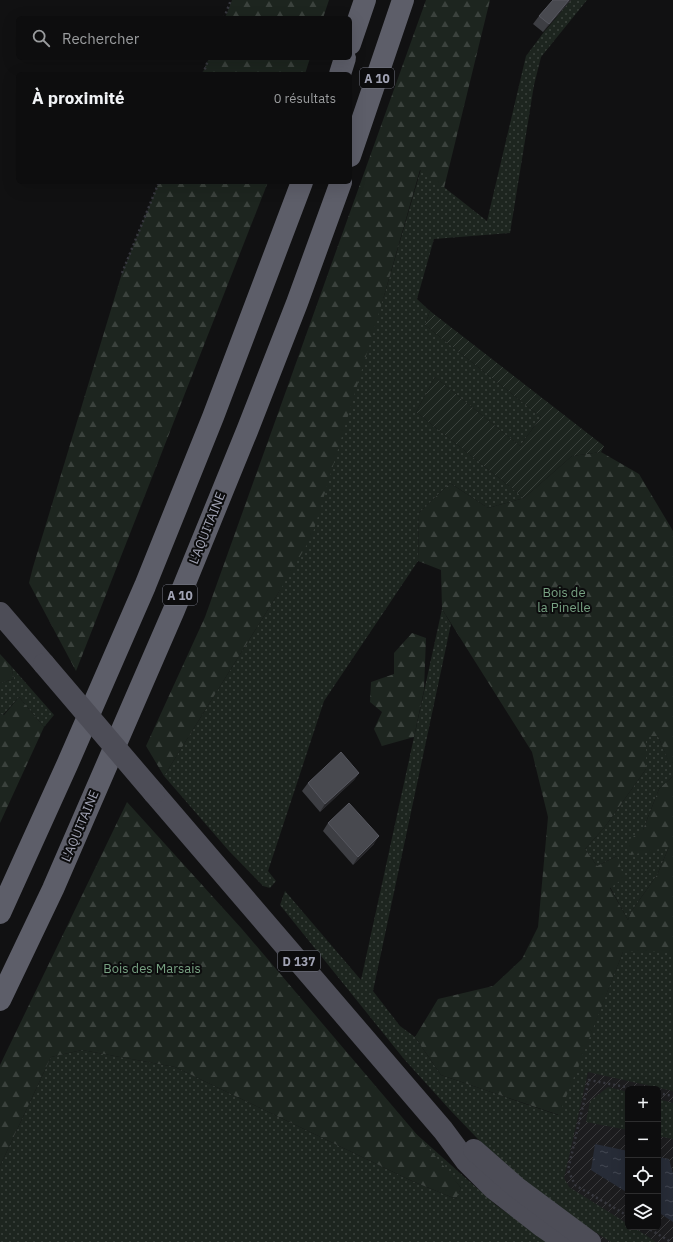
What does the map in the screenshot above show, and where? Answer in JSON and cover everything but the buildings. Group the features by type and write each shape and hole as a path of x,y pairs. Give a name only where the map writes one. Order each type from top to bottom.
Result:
{"highway":[{"path":"352,38 365,0"},
{"name":"A 10","path":"352,150 403,0"},
{"name":"A 10","path":"341,72 344,60"},
{"name":"A 10","path":"0,913 64,772 144,586 213,417 301,184"},
{"name":"L'AQUITAINE","path":"0,1000 53,889 174,610 297,303 340,184"}],"main road":[{"name":"D 137","path":"0,613 443,1130 466,1161 493,1188 543,1227 565,1242"},
{"name":"D 137","path":"443,1130 477,1152 516,1187 590,1242"}],"path":[{"path":"225,16 231,0"},
{"path":"204,72 208,60"},
{"path":"122,273 158,184"},
{"path":"625,1087 589,1080 568,1170 575,1184 625,1214"},
{"path":"661,1094 673,1096"},
{"path":"651,1230 671,1242"}],"shaded area":[{"path":"623,952 673,952 673,1242 540,1242 543,1227"}],"green space":[{"path":"232,0 329,0 324,16 226,16"},
{"path":"426,0 490,0 444,188 420,170 312,536 279,592 164,776 146,746 205,617"},
{"path":"571,0 587,0 541,57 534,85 510,233 434,239 417,299 430,311 425,325 541,417 520,446 435,377 416,412 524,498 488,508 450,483 419,513 418,561 324,701 268,871 276,881 270,888 263,886 229,851 164,776 279,592 384,296 421,169 487,221 526,56"},
{"path":"208,60 309,60 306,72 203,72"},
{"path":"158,184 267,184 76,671 29,583 122,273"},
{"path":"430,311 604,446 601,452 572,456 524,498 416,412 435,377 520,446 541,417 425,325"},
{"name":"Bois de la Pinelle","path":"601,452 639,474 673,531 673,762 670,765 658,736 646,736 646,769 604,828 585,849 597,866 617,856 624,878 610,888 628,920 631,912 657,875 669,847 631,855 627,841 643,830 659,789 673,776 673,952 623,952 559,1115 441,1075 415,1037 438,999 493,986 522,959 538,927 548,817 532,752 442,609 441,570 418,561 419,513 450,483 488,508 524,498 572,456"},
{"path":"442,609 451,624 373,991 400,1026 415,1037 441,1075 558,1115 623,952 673,952 673,1091 661,1088 661,1086 651,1086 588,1072 564,1178 569,1187 625,1222 625,1230 638,1230 656,1242 611,1242 576,1220 500,1162 404,1059 280,905 285,891 361,980"},
{"path":"412,633 426,638 424,690 414,737 382,746 374,729 382,712 370,702 371,682 394,674 394,653"},
{"path":"0,654 11,666 14,679 0,683"},
{"path":"11,666 54,715 44,727 19,697 3,715 0,714 0,683 14,679"},
{"path":"19,697 44,727 0,823 0,714 4,715"},
{"path":"646,736 658,736 670,764 673,762 673,776 659,789 643,830 669,847 657,875 631,912 628,920 610,887 617,856 597,866 585,849 604,828 646,769"},
{"name":"Bois des Marsais","path":"127,802 242,929 447,1170 461,1188 456,1199 412,1181 175,1067 82,1050 51,1057 0,1166 0,1065"},
{"path":"82,1050 175,1067 412,1181 456,1199 461,1188 414,1132 496,1205 548,1242 0,1242 0,1166 51,1057"},
{"path":"608,1087 625,1091 625,1129 586,1122 590,1101"},
{"path":"661,1100 673,1103 673,1139 661,1137"}],"water":[{"path":"595,1144 625,1150 625,1191 591,1170"},
{"path":"661,1158 669,1159 673,1174 673,1222 661,1214"}]}
